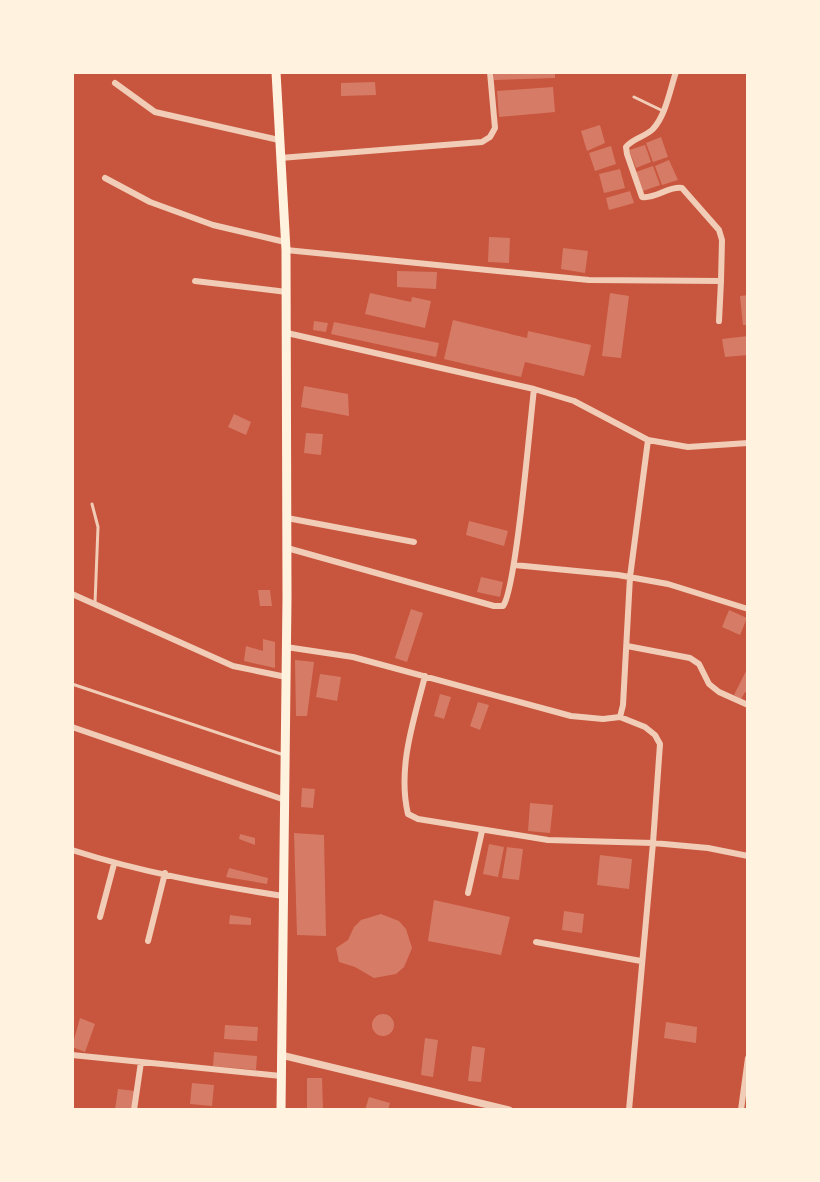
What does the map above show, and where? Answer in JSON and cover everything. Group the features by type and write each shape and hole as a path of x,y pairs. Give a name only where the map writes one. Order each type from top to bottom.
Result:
{"main road":[{"path":"276,72 287,292 281,1110"}],"street":[{"path":"280,158 482,142 490,137 495,128 490,72"},
{"path":"676,72 663,111 651,131 626,147 639,195 647,198 676,187 689,193 719,230 722,240 719,321"},
{"path":"115,83 155,112 279,140"},
{"path":"105,178 150,202 213,225 286,246 589,280 721,281"},
{"path":"195,281 287,292"},
{"path":"287,333 534,389 574,401 648,440 688,447 748,443"},
{"path":"287,548 503,606 508,600 514,565 534,389"},
{"path":"620,717 630,577 648,440"},
{"path":"287,518 414,542"},
{"path":"514,565 668,584 748,609"},
{"path":"72,594 233,666 286,677"},
{"path":"627,646 690,658 699,664 709,684 748,705"},
{"path":"286,647 353,657 571,716 620,717 645,727 660,744 629,1110"},
{"path":"425,676 407,746 405,802 408,814 418,819 482,831 548,840 653,843 708,848 748,856"},
{"path":"72,727 285,800"},
{"path":"468,893 482,831"},
{"path":"72,850 114,864 283,896"},
{"path":"100,917 114,864"},
{"path":"148,941 165,873"},
{"path":"536,942 641,961"},
{"path":"72,1055 281,1076"},
{"path":"281,1055 509,1110"},
{"path":"741,1110 748,1058"},
{"path":"134,1110 141,1062"}],"lane":[{"path":"634,97 663,111"},
{"path":"92,504 98,527 94,604"},
{"path":"72,684 285,755"}],"building":[{"path":"494,72 555,72 555,78 494,80"},
{"path":"375,82 376,95 341,96 341,83"},
{"path":"553,87 555,112 499,117 497,91"},
{"path":"600,125 605,143 587,151 581,131"},
{"path":"661,137 668,157 653,162 646,143"},
{"path":"645,145 651,162 636,168 629,150"},
{"path":"611,146 616,164 595,171 589,153"},
{"path":"669,160 678,180 662,185 655,166"},
{"path":"653,166 660,185 643,191 636,172"},
{"path":"620,169 625,188 604,193 599,174"},
{"path":"630,191 634,203 609,210 606,198"},
{"path":"489,237 510,238 509,263 488,262"},
{"path":"563,248 588,251 585,273 561,269"},
{"path":"397,271 437,272 436,289 397,287"},
{"path":"370,293 411,302 412,297 431,301 425,328 365,314"},
{"path":"610,293 629,296 621,358 602,356"},
{"path":"748,295 748,325 743,325 740,296"},
{"path":"453,320 527,338 528,331 591,345 584,376 525,362 521,377 444,359"},
{"path":"314,321 328,323 326,332 313,330"},
{"path":"334,322 439,343 436,357 331,334"},
{"path":"748,336 748,355 725,357 722,339"},
{"path":"304,386 348,394 349,416 301,407"},
{"path":"234,414 251,422 246,435 228,427"},
{"path":"306,433 323,434 321,455 304,453"},
{"path":"469,521 508,531 504,546 466,535"},
{"path":"481,577 503,582 500,597 477,592"},
{"path":"258,590 270,590 272,606 260,606"},
{"path":"411,609 423,613 407,662 395,658"},
{"path":"729,610 747,618 740,635 722,627"},
{"path":"263,639 275,642 275,668 244,661 246,646 263,651"},
{"path":"295,660 314,662 307,716 296,716"},
{"path":"748,667 748,694 745,692 741,699 734,695"},
{"path":"320,674 341,677 337,701 316,697"},
{"path":"440,694 451,697 444,719 434,716"},
{"path":"478,702 489,705 480,730 470,726"},
{"path":"302,788 315,789 313,808 301,807"},
{"path":"530,803 553,805 550,833 528,831"},
{"path":"294,833 324,835 326,936 297,935"},
{"path":"240,834 255,838 255,845 239,839"},
{"path":"489,844 504,847 498,877 483,874"},
{"path":"507,847 523,849 519,880 502,878"},
{"path":"600,855 632,859 629,889 597,885"},
{"path":"229,868 268,878 267,884 226,877"},
{"path":"434,900 510,917 501,955 428,941"},
{"path":"564,911 584,914 582,933 562,930"},
{"path":"381,914 399,921 406,929 412,948 404,967 396,974 374,978 339,962 336,948 348,940 361,920"},
{"path":"230,915 251,918 251,925 229,924"},
{"path":"379,1014 387,1014 394,1025 387,1036 379,1036 372,1029 372,1021"},
{"path":"80,1018 95,1024 85,1052 72,1047"},
{"path":"666,1022 697,1027 696,1043 664,1038"},
{"path":"225,1025 258,1027 257,1041 224,1039"},
{"path":"425,1038 438,1040 433,1077 421,1075"},
{"path":"472,1046 485,1048 481,1082 468,1081"},
{"path":"214,1052 257,1056 256,1070 213,1066"},
{"path":"307,1078 322,1078 323,1110 307,1110"},
{"path":"192,1083 214,1085 212,1106 190,1104"},
{"path":"118,1089 135,1091 132,1110 115,1110"},
{"path":"369,1097 390,1103 388,1110 365,1110"}]}
